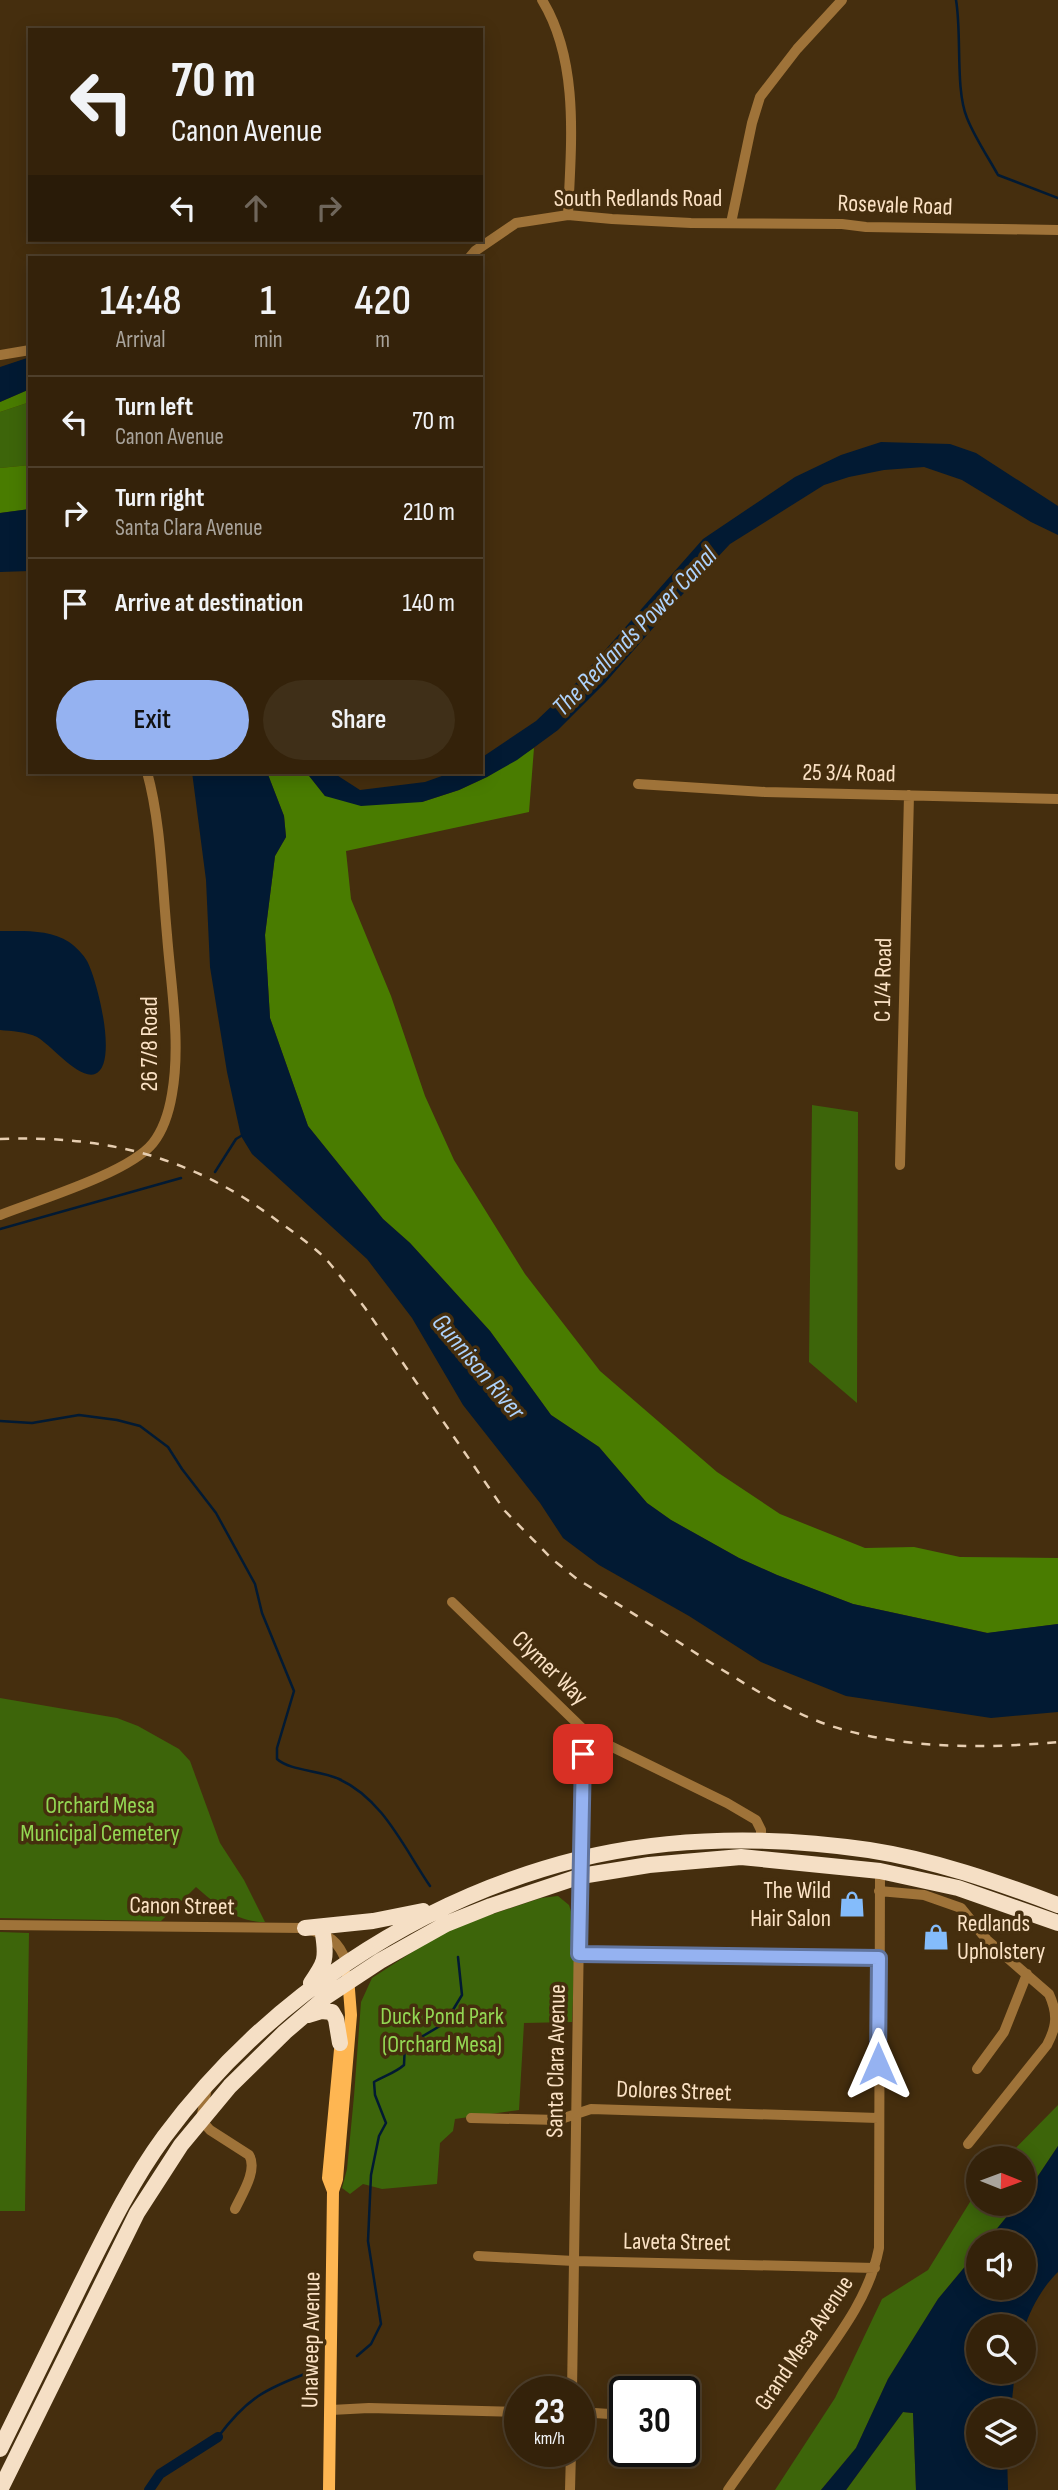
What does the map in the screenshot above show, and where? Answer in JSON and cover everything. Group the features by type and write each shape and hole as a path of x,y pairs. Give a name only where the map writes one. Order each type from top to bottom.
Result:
{"highway":[{"path":"581,1876 597,1862 724,1846 733,1840"},
{"path":"0,2449 121,2205 165,2136 259,2031 347,1963 411,1923 446,1906 535,1872 581,1859 646,1847 733,1840 790,1842 871,1851 986,1878 1058,1906"},
{"path":"741,1857 751,1849 858,1858 871,1851"},
{"path":"0,2490 137,2213 181,2145 230,2086 327,1996 446,1924 581,1876 649,1865 741,1857 880,1871 958,1888 1058,1923"},
{"path":"880,1871 904,1864 989,1886 1044,1906 1058,1906"},
{"path":"305,1928 373,1921 446,1906"},
{"path":"302,1996 327,1956 323,1934"},
{"path":"302,2017 321,2011 332,2012 341,2043"}],"main road":[{"name":"Unaweep Avenue","path":"333,2191 338,2179 351,2015 347,1963"},
{"name":"Unaweep Avenue","path":"329,2490 333,2191 328,2178 343,2016 348,2000"}],"street":[{"path":"542,0 558,40 570,82 572,141 568,215"},
{"name":"South Redlands Road","path":"471,256 516,223 568,215 634,221 732,223 750,132 760,97 797,49 842,0"},
{"name":"Rosevale Road","path":"732,223 1058,230"},
{"path":"0,355 28,350"},
{"name":"26 7/8 Road","path":"0,1215 132,1162 152,1144 167,1117 175,1065 174,1026 152,790 147,774"},
{"name":"25 3/4 Road","path":"638,784 765,792 1058,799"},
{"name":"C 1/4 Road","path":"900,1165 909,795"},
{"name":"Clymer Way","path":"452,1602 584,1730 598,1740 727,1803 756,1821 761,1830 761,1841"},
{"name":"Santa Clara Avenue","path":"572,2376 580,1800 584,1730"},
{"name":"Grand Mesa Avenue","path":"727,2490 837,2337 866,2292 875,2268 879,2248 880,1871"},
{"path":"879,1891 924,1895 961,1908 987,1940 1049,1994 1055,2006 1058,2019 1056,2029 1047,2045 968,2144"},
{"name":"Canon Street","path":"0,1925 305,1928 323,1934"},
{"path":"323,1934 338,1944 347,1963"},
{"path":"579,1954 879,1958"},
{"path":"977,2069 1004,2032 1027,1974"},
{"path":"207,2086 201,2120 210,2130 249,2155 253,2161 235,2208"},
{"name":"Dolores Street","path":"471,2118 558,2120 591,2109 878,2118"},
{"name":"Laveta Street","path":"478,2256 875,2268"},
{"path":"331,2410 369,2408 504,2412"},
{"path":"570,2490 571,2467"}],"green space":[{"path":"28,390 28,403 0,412 0,402"},
{"path":"28,403 28,465 0,468 0,412"},
{"path":"28,465 28,509 0,513 0,468"},
{"path":"534,748 529,812 346,851 351,899 391,996 425,1096 454,1160 525,1274 600,1371 717,1472 780,1514 865,1548 914,1547 960,1557 1058,1558 1058,1624 988,1633 853,1604 739,1558 671,1520 647,1503 599,1447 551,1415 490,1331 410,1243 383,1219 308,1126 270,1018 265,935 275,856 286,837 284,816 268,774 308,774 325,796 422,802 487,777"},
{"path":"812,1105 858,1112 857,1403 809,1362"},
{"name":"Orchard Mesa Municipal Cemetery","path":"0,1698 117,1718 138,1726 179,1749 190,1761 220,1843 244,1880 265,1922 236,1916 196,1887 161,1921 0,1918"},
{"name":"Duck Pond Park (Orchard Mesa)","path":"558,1896 569,1905 576,1927 572,2022 524,2023 519,2110 455,2119 453,2131 440,2143 437,2184 382,2189 363,2184 350,2194 342,2188 347,2169 361,2002 372,1978 434,1938 460,1925 541,1898"},
{"path":"0,1932 29,1933 25,2211 0,2211"},
{"path":"1058,2105 1058,2146 1036,2179 1036,2146 1018,2146"},
{"path":"966,2208 966,2216 1007,2216 996,2230 966,2230 966,2265 938,2299 888,2379 856,2448 821,2490 775,2490 835,2398 882,2299 928,2270"},
{"path":"903,2412 913,2413 916,2490 846,2490"}],"water":[{"path":"28,358 28,390 0,402 0,367"},
{"name":"The Redlands Power Canal","path":"881,442 950,444 976,453 1058,506 1058,535 1031,522 962,480 924,467 884,470 849,477 824,485 730,544 605,683 558,730 517,760 487,777 422,802 361,806 325,796 308,774 335,774 360,790 425,782 447,774 483,774 483,757 536,721 577,682 703,539 795,477 841,455"},
{"path":"28,509 28,571 0,572 0,513"},
{"name":"Gunnison River","path":"192,774 268,774 284,816 286,837 275,856 265,935 270,1018 308,1126 383,1219 410,1243 490,1331 551,1415 599,1447 647,1503 671,1520 739,1558 777,1575 853,1604 987,1633 1058,1624 1058,1712 991,1718 846,1696 761,1662 689,1616 599,1565 563,1538 540,1503 463,1405 412,1318 367,1259 252,1154 241,1136 227,1072 210,967 206,880"},
{"path":"0,931 53,935 71,944 86,959 100,1002 106,1039 102,1067 95,1074 81,1072 73,1067 37,1037 0,1030"},
{"path":"1058,2146 1058,2272 1047,2284 1030,2314 966,2314 966,2384 1014,2384 1012,2398 966,2398 966,2468 1007,2468 1008,2490 916,2490 913,2413 903,2412 846,2490 821,2490 856,2448 888,2379 938,2299 966,2265 966,2300 1036,2300 1036,2230 996,2230 1007,2216 1036,2216 1036,2179"}],"waterway":[{"path":"956,0 961,92 963,106 974,133 998,175 1058,198"},
{"path":"215,1172 236,1139 241,1136"},
{"path":"0,1229 181,1178"},
{"path":"0,1421 32,1423 79,1415 117,1420 140,1426 168,1447 216,1513 255,1584 262,1613 294,1691 277,1748 277,1759 290,1766 339,1779 368,1799 391,1826 430,1886"},
{"path":"357,2356 371,2344 381,2324 368,2241 371,2175 379,2136 386,2123 375,2095 374,2082 404,2065 405,2043 445,2023 462,1995 458,1957"},
{"path":"218,2437 238,2413 258,2396 310,2372"},
{"path":"149,2490 160,2474 218,2437"}],"railway":[{"path":"0,1139 77,1141 113,1146 147,1155 214,1181 291,1230 325,1258 365,1308 505,1511 552,1559 577,1579 768,1697 831,1726 886,1739 972,1746 1058,1742"}],"place":[{"name":"The Wild Hair Salon","path":"852,1904"},
{"name":"Redlands Upholstery","path":"936,1937"}],"route":[{"path":"583,1754 579,1954 879,1958 878,2064"}]}
